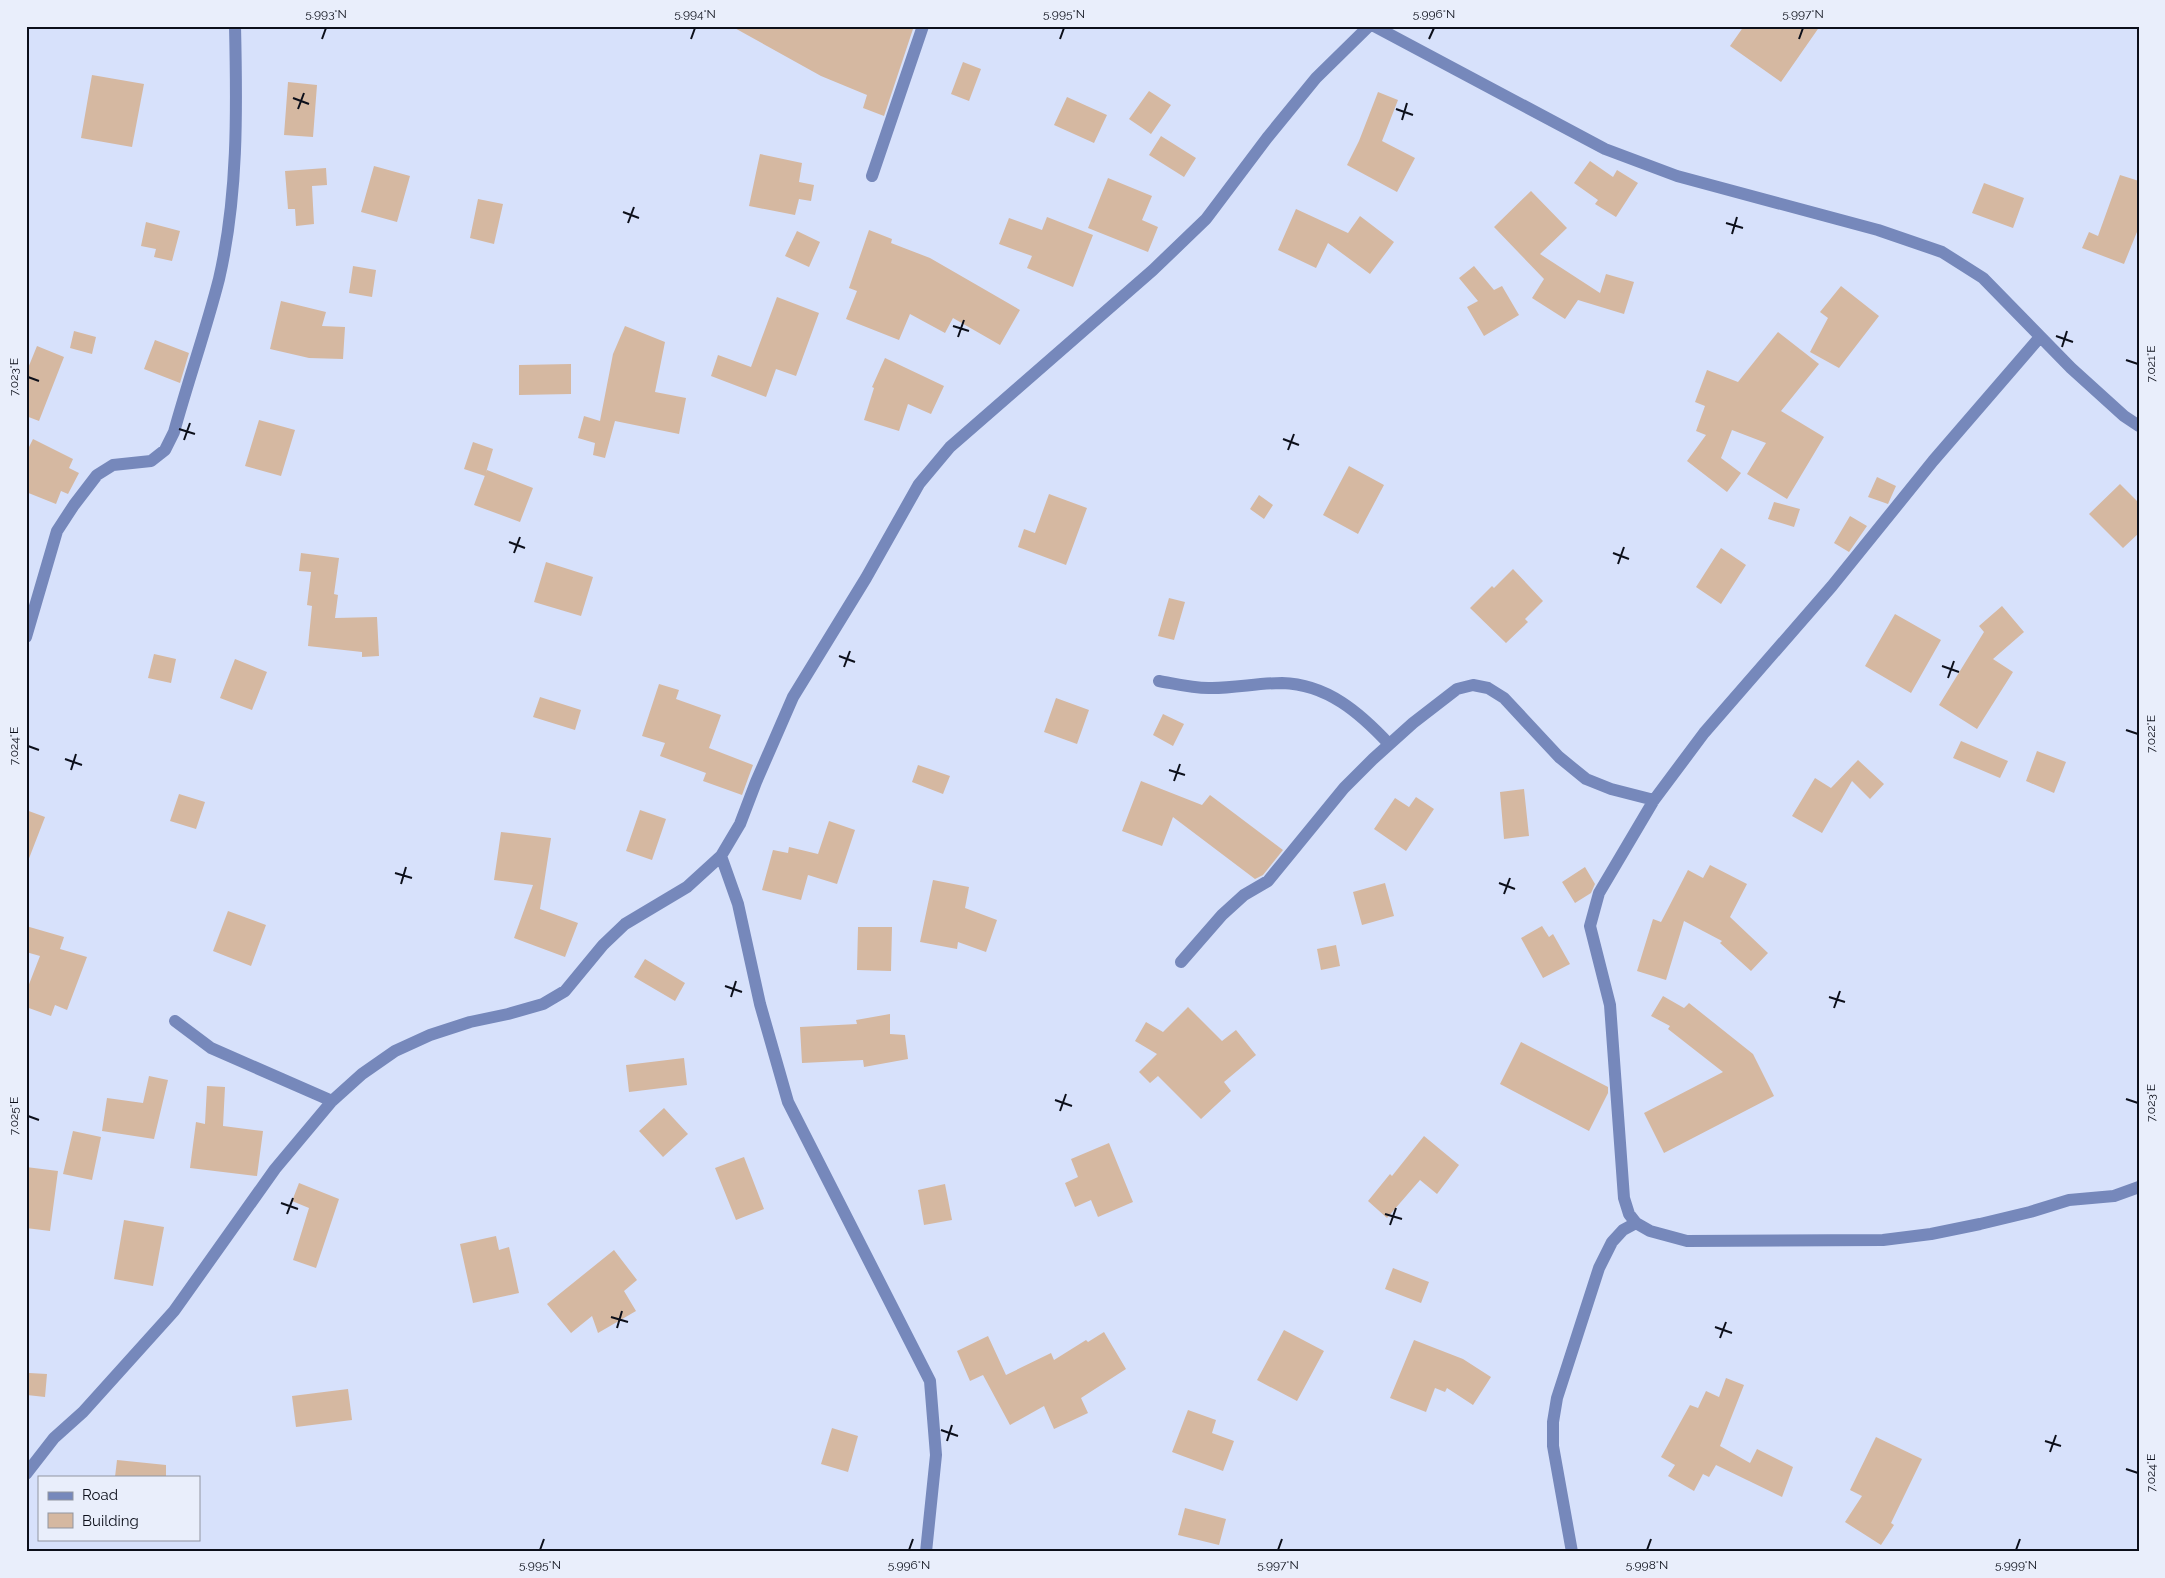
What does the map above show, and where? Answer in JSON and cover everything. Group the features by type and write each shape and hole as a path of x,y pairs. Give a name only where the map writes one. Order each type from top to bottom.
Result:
{"street":[{"path":"26,637 57,531 74,505 97,475 113,465 152,461 165,450 174,432 219,279 231,207 235,122 235,26"},
{"path":"872,176 923,26"},
{"path":"26,1474 54,1438 83,1412 174,1311 275,1169 332,1101 362,1074 395,1051 430,1035 462,1024 543,1004 565,991 603,945 625,924 687,887 721,856 740,824 793,697 866,578 919,484 950,447 1153,270 1206,219 1267,138 1316,78 1369,26"},
{"path":"1374,26 1605,149 1677,176 1878,230 1942,252 1983,278 2040,337 2124,416 2139,426"},
{"path":"2040,337 1933,461 1832,586 1704,733 1654,800 1599,893 1590,926 1610,1005 1624,1198 1629,1214 1636,1223 1650,1231 1687,1241 1883,1240 1980,1224 2069,1200 2114,1196 2139,1186"},
{"path":"1159,681 1210,688 1281,683 1304,685 1326,693 1351,707 1389,744"},
{"path":"1181,962 1222,915 1244,895 1268,881 1344,788 1412,723 1458,689 1473,685 1488,688 1504,698 1559,757 1586,779 1611,789 1654,800"},
{"path":"721,856 738,904 760,1004 788,1102 930,1381 936,1455 926,1552"},
{"path":"175,1022 211,1048 332,1101"},
{"path":"1572,1552 1553,1446 1553,1422 1557,1398 1600,1268 1612,1242 1623,1230 1636,1223"}],"building":[{"path":"731,26 914,26 884,116 863,108 867,95 821,76"},
{"path":"1744,26 1820,26 1781,82 1730,46"},
{"path":"963,62 981,69 969,101 951,94"},
{"path":"92,75 144,84 132,147 81,138"},
{"path":"288,82 317,85 313,137 284,135"},
{"path":"1149,91 1171,105 1151,134 1129,119"},
{"path":"1378,92 1398,100 1382,141 1415,158 1397,192 1347,165 1359,141"},
{"path":"1067,97 1107,115 1094,143 1054,125"},
{"path":"1161,136 1196,158 1184,177 1149,155"},
{"path":"760,154 802,163 799,182 814,185 811,201 799,199 795,215 749,206"},
{"path":"1590,161 1613,177 1617,170 1638,183 1616,217 1595,204 1598,200 1574,183"},
{"path":"374,166 410,176 397,222 361,212"},
{"path":"326,168 327,185 312,186 314,224 296,226 295,209 288,209 285,171"},
{"path":"2120,175 2139,181 2139,227 2124,264 2082,248 2089,232 2098,236"},
{"path":"1108,178 1152,196 1142,220 1158,227 1148,252 1088,228"},
{"path":"1984,183 2024,198 2013,228 1972,213"},
{"path":"1531,191 1567,228 1540,254 1600,293 1606,274 1634,282 1624,314 1578,300 1565,319 1532,298 1544,279 1494,227"},
{"path":"478,199 503,204 494,244 470,238"},
{"path":"1296,209 1348,233 1360,216 1394,242 1370,274 1328,243 1316,268 1278,250"},
{"path":"1047,217 1093,235 1073,287 1027,268 1032,256 999,244 1009,218 1042,230"},
{"path":"146,222 180,231 172,261 154,257 156,249 141,246"},
{"path":"869,230 892,239 891,243 930,258 1020,310 1000,345 953,318 945,333 910,314 899,340 846,319 857,291 849,288"},
{"path":"797,231 820,242 809,267 785,256"},
{"path":"353,266 376,270 372,297 349,293"},
{"path":"1474,266 1494,290 1502,286 1519,315 1484,336 1467,307 1478,301 1459,278"},
{"path":"1841,286 1879,316 1839,368 1810,352 1828,318 1820,312"},
{"path":"777,297 819,313 796,376 776,369 766,397 711,376 718,355 751,367"},
{"path":"281,301 326,312 322,326 345,327 343,359 309,358 270,349"},
{"path":"625,326 665,342 655,392 686,398 679,434 615,421 605,458 593,455 595,443 578,438 584,416 600,421 613,354"},
{"path":"74,331 96,337 92,354 70,348"},
{"path":"1778,332 1819,364 1781,411 1824,437 1787,499 1747,474 1766,443 1732,430 1721,458 1741,473 1727,492 1687,461 1706,435 1696,431 1705,406 1695,402 1707,370 1738,382"},
{"path":"155,340 189,353 180,383 144,369"},
{"path":"37,346 64,357 39,421 26,416 26,373"},
{"path":"885,358 944,386 931,414 908,404 899,431 864,420 874,388 872,387"},
{"path":"571,364 571,394 519,395 519,365"},
{"path":"259,420 295,430 281,476 245,466"},
{"path":"33,439 73,459 69,468 79,473 68,494 61,491 56,504 26,492 26,453"},
{"path":"473,442 493,449 485,476 464,469"},
{"path":"1349,466 1384,485 1358,534 1323,515"},
{"path":"487,470 533,488 520,522 474,505"},
{"path":"1877,477 1896,486 1888,504 1868,497"},
{"path":"2120,484 2139,503 2139,533 2123,548 2089,514"},
{"path":"1049,494 1087,508 1066,565 1018,547 1024,529 1035,533"},
{"path":"1259,495 1273,505 1264,519 1250,509"},
{"path":"1774,502 1800,509 1794,527 1768,519"},
{"path":"1850,516 1867,526 1849,552 1834,543"},
{"path":"1721,548 1746,565 1721,604 1696,587"},
{"path":"301,553 339,558 334,594 338,595 335,618 377,617 379,656 362,657 362,652 308,646 312,606 307,605 311,572 299,571"},
{"path":"546,562 593,577 581,616 534,602"},
{"path":"1513,569 1543,601 1525,619 1528,622 1506,643 1470,608 1492,586 1494,588"},
{"path":"1169,598 1185,602 1174,640 1158,636"},
{"path":"2002,606 2024,632 1993,659 2013,672 1977,729 1939,705 1984,632 1979,626"},
{"path":"1895,614 1941,640 1911,693 1865,666"},
{"path":"154,654 176,659 171,683 148,678"},
{"path":"235,659 267,672 252,710 220,698"},
{"path":"659,684 679,690 676,699 721,715 709,748 753,765 742,795 703,781 706,773 660,756 665,743 642,736"},
{"path":"540,697 581,710 575,730 533,717"},
{"path":"1056,698 1089,710 1077,744 1044,732"},
{"path":"1163,714 1184,724 1173,746 1153,735"},
{"path":"1961,741 2008,761 2000,778 1953,758"},
{"path":"2037,751 2066,762 2054,793 2026,781"},
{"path":"1858,760 1884,784 1870,799 1852,781 1822,833 1792,816 1815,778 1831,788"},
{"path":"918,765 950,776 943,794 912,782"},
{"path":"1141,781 1202,805 1210,795 1283,850 1263,875 1255,879 1173,817 1162,846 1122,831"},
{"path":"1524,789 1529,836 1504,839 1500,792"},
{"path":"179,794 205,802 196,829 170,821"},
{"path":"1416,797 1434,809 1406,851 1374,829 1395,798 1409,807"},
{"path":"26,810 45,817 28,861 26,861"},
{"path":"640,810 666,819 652,860 626,851"},
{"path":"829,821 855,830 837,884 808,875 801,900 762,890 773,850 788,853 789,847 818,854"},
{"path":"501,832 551,838 540,909 578,923 565,957 514,938 533,885 494,880"},
{"path":"1710,865 1747,884 1730,917 1768,953 1751,971 1720,943 1722,941 1684,921 1666,980 1637,971 1653,919 1661,922 1688,870 1703,878"},
{"path":"1585,867 1595,884 1591,893 1575,903 1562,882"},
{"path":"933,880 969,887 965,908 997,920 986,952 958,942 957,949 920,942"},
{"path":"1385,883 1394,916 1362,925 1353,892"},
{"path":"228,911 266,925 251,966 213,951"},
{"path":"26,926 64,937 60,949 87,957 67,1010 55,1005 51,1016 26,1007 26,992 40,956 26,952"},
{"path":"1542,926 1549,937 1553,934 1570,964 1543,978 1521,938"},
{"path":"858,927 892,927 891,971 857,970"},
{"path":"1336,945 1340,966 1321,970 1317,949"},
{"path":"645,959 685,983 675,1001 634,977"},
{"path":"1663,996 1684,1008 1689,1003 1753,1054 1774,1096 1664,1153 1644,1113 1723,1072 1668,1029 1670,1026 1651,1016"},
{"path":"1188,1007 1222,1041 1236,1030 1256,1055 1224,1082 1231,1091 1201,1119 1158,1076 1150,1083 1139,1072 1157,1054 1135,1041 1146,1022 1163,1032"},
{"path":"890,1014 890,1034 905,1035 908,1059 864,1067 863,1060 802,1063 800,1027 857,1024 856,1020"},
{"path":"1521,1042 1608,1087 1608,1093 1589,1131 1500,1084"},
{"path":"684,1058 687,1085 629,1092 626,1065"},
{"path":"149,1076 168,1080 154,1139 102,1131 107,1098 143,1103"},
{"path":"207,1086 225,1087 223,1126 263,1131 257,1176 190,1168 196,1122 205,1124"},
{"path":"664,1108 688,1134 663,1157 639,1131"},
{"path":"73,1131 101,1137 92,1180 63,1174"},
{"path":"1424,1136 1459,1165 1437,1194 1420,1180 1387,1218 1368,1201 1390,1174 1392,1176"},
{"path":"1109,1143 1133,1202 1098,1217 1091,1200 1075,1207 1065,1183 1078,1177 1071,1159"},
{"path":"744,1157 764,1209 736,1220 715,1168"},
{"path":"26,1167 58,1171 50,1231 26,1228"},
{"path":"299,1183 339,1199 316,1268 293,1260 309,1208 292,1201"},
{"path":"945,1184 952,1220 924,1225 918,1190"},
{"path":"124,1220 164,1227 153,1286 114,1279"},
{"path":"496,1236 499,1250 509,1247 519,1293 473,1303 460,1244"},
{"path":"614,1250 637,1280 624,1291 636,1311 598,1333 592,1316 571,1333 547,1304"},
{"path":"1393,1268 1429,1282 1421,1303 1385,1289"},
{"path":"1284,1330 1324,1351 1297,1401 1257,1380"},
{"path":"1104,1332 1126,1369 1081,1398 1088,1413 1054,1429 1044,1406 1010,1425 983,1375 970,1381 957,1351 988,1336 1006,1375 1051,1353 1054,1360 1086,1340 1088,1342"},
{"path":"1414,1340 1463,1359 1491,1377 1473,1405 1447,1388 1445,1392 1435,1388 1426,1412 1390,1398"},
{"path":"29,1373 47,1374 45,1397 27,1395"},
{"path":"1726,1378 1744,1385 1720,1446 1750,1463 1757,1449 1793,1467 1782,1497 1716,1465 1709,1477 1703,1474 1694,1491 1668,1476 1675,1465 1661,1457 1690,1405 1698,1408 1706,1391 1719,1397"},
{"path":"348,1389 352,1420 296,1427 292,1396"},
{"path":"1188,1410 1216,1420 1212,1433 1234,1441 1223,1471 1172,1452"},
{"path":"832,1428 858,1436 848,1472 821,1464"},
{"path":"1876,1437 1922,1459 1891,1523 1894,1525 1881,1545 1845,1522 1862,1496 1850,1490"},
{"path":"117,1460 166,1465 166,1476 115,1476"},
{"path":"1185,1508 1226,1519 1219,1545 1178,1535"}]}
